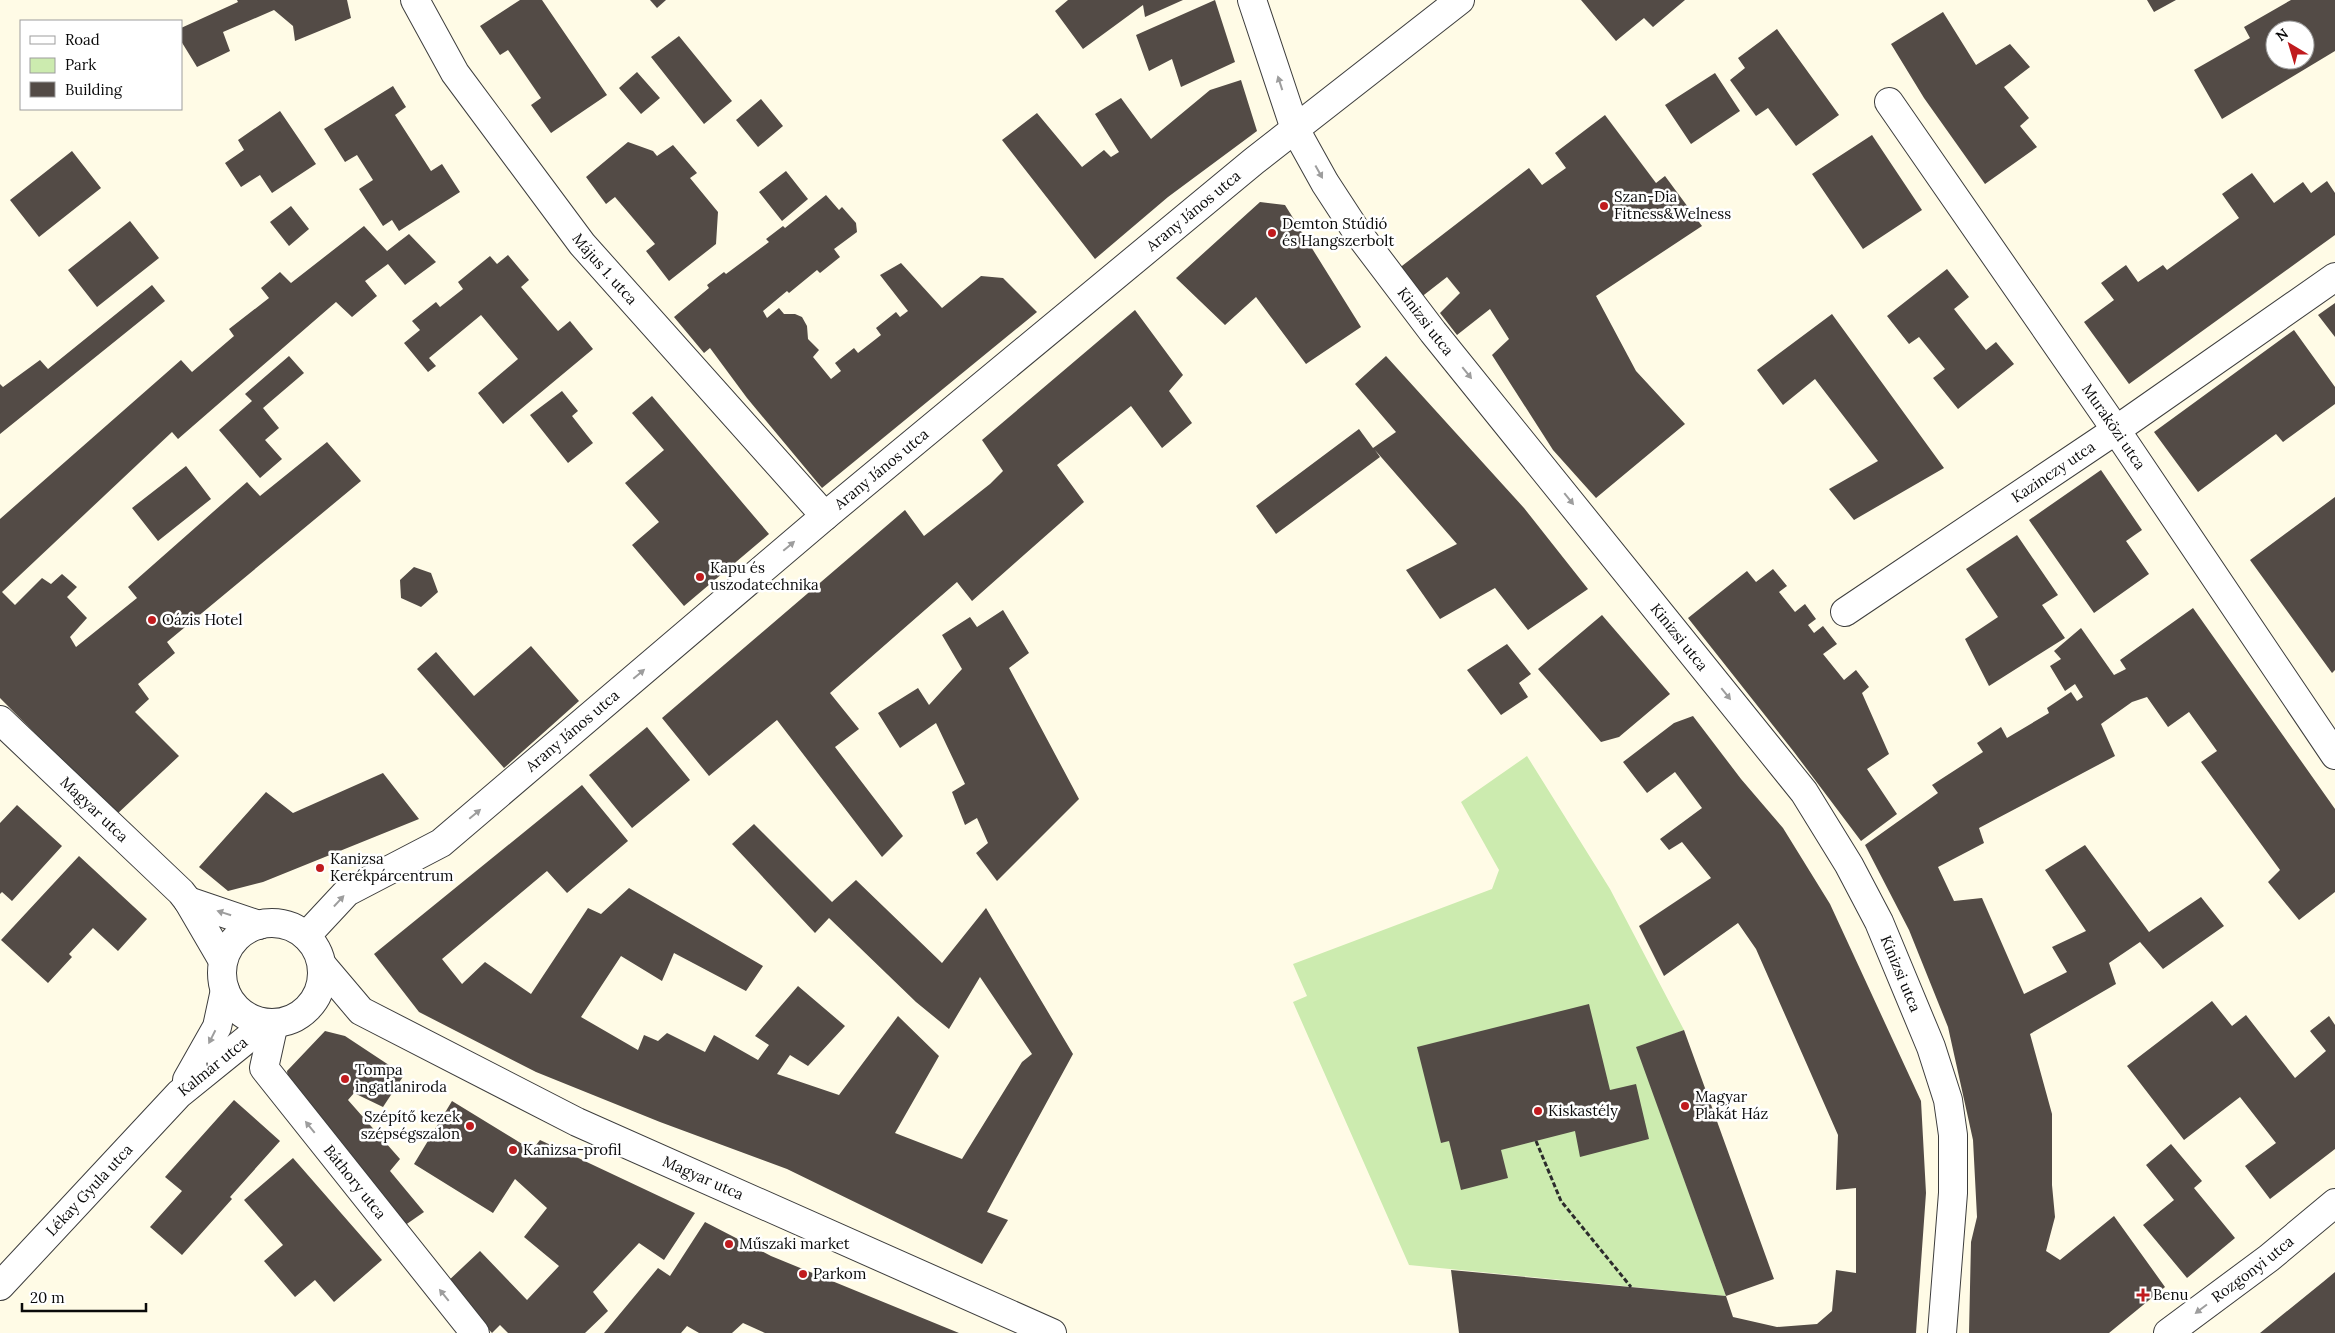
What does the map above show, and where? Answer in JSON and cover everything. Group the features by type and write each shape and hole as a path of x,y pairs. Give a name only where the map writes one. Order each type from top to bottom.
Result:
{"street":[{"name":"Május 1. utca","path":"415,0 455,73 582,244 825,516"},
{"name":"Kinizsi utca","path":"1252,0 1295,129 1325,183 1355,229 1433,332 1798,785 1849,865 1890,949 1931,1047 1948,1100 1953,1135 1953,1193 1942,1333"},
{"name":"Arany János utca","path":"306,936 347,892 441,843 825,516 1295,129 1460,0"},
{"name":"Muraközi utca","path":"1889,102 2116,430 2335,755"},
{"name":"Kazinczy utca","path":"1845,612 2116,430 2335,277"},
{"name":"Magyar utca","path":"0,720 188,901 223,961"},
{"name":"Magyar utca","path":"188,901 259,925"},
{"path":"276,923 292,927 306,936 316,949 322,965 319,989 306,1010 288,1020 271,1023 245,1016 232,1005 224,990 222,976 223,961 237,938 247,930 259,925 276,923"},
{"name":"Magyar utca","path":"322,965 361,1011 577,1122 1052,1333"},
{"name":"Kalmár utca","path":"179,1094 217,1027 224,990"},
{"name":"Magyar utca","path":"306,1010 361,1011"},
{"name":"Kalmár utca","path":"179,1094 271,1023"},
{"name":"Báthory utca","path":"271,1023 264,1068 475,1333"},
{"name":"Lékay Gyula utca","path":"0,1286 179,1094"},
{"name":"Rozgonyi utca","path":"2168,1333 2269,1258 2335,1203"}],"path":[{"path":"1536,1142 1561,1201 1631,1287"}],"green space":[{"path":"1527,756 1610,889 1684,1030 1637,1048 1726,1296 1409,1265 1293,1002 1307,996 1293,964 1492,889 1499,870 1461,802"}],"building":[{"path":"237,0 347,0 351,18 295,41 293,26 274,10 223,32 230,51 197,67 182,43 182,28 238,2"},
{"path":"520,0 542,0 607,95 551,133 531,105 541,98 508,50 500,55 480,26"},
{"path":"650,0 666,0 657,8"},
{"path":"1068,0 1183,0 1145,17 1143,5 1083,49 1055,11"},
{"path":"1215,0 1235,62 1181,87 1172,59 1149,71 1136,35"},
{"path":"1581,0 1685,0 1653,27 1644,18 1616,41"},
{"path":"2147,0 2176,0 2154,12"},
{"path":"2291,0 2335,0 2335,51 2315,63 2315,20 2265,20 2265,70 2303,70 2222,119 2194,70 2250,38 2244,27"},
{"path":"1943,12 1976,65 2010,44 2030,67 2004,87 2029,118 2020,126 2037,147 1985,184 1924,98 1891,44"},
{"path":"1777,29 1839,115 1796,146 1768,108 1756,116 1730,80 1745,68 1738,58"},
{"path":"679,36 732,101 704,124 651,57"},
{"path":"637,72 660,98 641,114 619,88"},
{"path":"1715,73 1740,111 1691,144 1665,105"},
{"path":"1241,80 1257,131 1168,197 1095,259 1002,140 1037,113 1082,167 1104,150 1111,157 1119,152 1095,114 1121,98 1151,139 1210,90"},
{"path":"393,86 406,107 395,115 431,171 442,164 460,192 399,231 392,220 383,226 359,189 373,180 357,155 345,162 324,129"},
{"path":"761,99 783,126 758,147 736,120"},
{"path":"280,111 316,164 272,193 260,175 241,187 225,163 244,150 238,140"},
{"path":"1605,115 1656,183 1665,176 1702,226 1596,296 1636,371 1685,424 1596,498 1553,450 1492,355 1509,339 1490,309 1457,335 1440,313 1460,293 1447,277 1420,298 1398,269 1529,168 1542,185 1566,168 1555,153"},
{"path":"1872,135 1922,210 1863,249 1812,174"},
{"path":"628,142 653,151 657,156 673,145 697,173 690,178 718,212 716,244 669,281 646,251 655,244 615,197 606,204 586,177"},
{"path":"72,151 101,188 39,237 10,200"},
{"path":"786,171 808,199 782,221 759,192"},
{"path":"2252,173 2274,203 2303,182 2311,193 2327,181 2335,193 2335,235 2129,384 2084,322 2114,300 2101,283 2126,265 2138,282 2163,265 2167,270 2239,218 2222,194"},
{"path":"826,195 839,210 842,207 856,223 857,232 834,249 840,257 820,273 817,270 789,293 787,291 763,311 767,318 779,308 784,314 795,314 802,317 807,326 808,339 819,350 813,357 831,379 841,371 835,363 854,348 858,353 881,335 876,328 896,312 900,317 908,311 880,275 901,263 942,308 981,276 1003,278 1037,312 822,488 747,398 710,348 704,353 674,317 709,288 707,285 724,272 726,274 769,242 766,239 783,226 785,228"},
{"path":"1260,202 1285,205 1361,327 1306,364 1256,297 1225,325 1176,278"},
{"path":"291,206 309,229 289,246 270,222"},
{"path":"130,221 159,258 97,307 68,270"},
{"path":"364,226 387,251 409,234 436,262 405,285 388,264 365,281 377,296 352,317 336,302 178,439 172,432 2,592 15,605 42,578 51,584 62,574 77,587 67,597 87,618 70,637 76,647 137,598 128,587 247,482 260,496 327,442 361,481 167,642 175,653 138,684 149,699 135,712 179,756 116,815 0,698 0,519 181,360 192,372 234,336 229,329 269,298 261,288 280,272 291,283"},
{"path":"508,255 529,280 521,287 558,331 570,321 593,349 503,424 478,393 518,359 481,315 429,358 436,366 428,372 404,343 420,330 412,321 436,302 440,307 463,289 458,282 490,256 497,264"},
{"path":"1947,269 1969,297 1954,309 1986,350 1996,342 2014,364 1958,409 1933,378 1945,369 1919,337 1909,344 1887,316"},
{"path":"152,285 165,301 0,434 0,384 3,387 40,360 48,369"},
{"path":"2335,303 2335,337 2318,315"},
{"path":"1135,310 1183,375 1169,391 1192,423 1162,448 1131,406 1057,465 1084,502 972,601 957,582 830,693 859,729 835,747 903,836 882,857 777,720 709,776 662,718 905,510 924,536 990,484 1003,471 982,440"},
{"path":"1832,314 1944,468 1854,520 1829,489 1878,461 1815,379 1783,405 1757,370"},
{"path":"2294,330 2335,387 2335,404 2283,442 2276,434 2198,492 2154,432"},
{"path":"289,356 304,373 263,408 279,428 265,440 282,459 260,478 219,430 252,401 245,394"},
{"path":"1386,356 1524,508 1588,589 1528,630 1495,588 1440,619 1406,570 1457,544 1375,450 1380,457 1276,534 1256,506 1359,429 1373,448 1396,432 1355,384"},
{"path":"562,391 578,411 572,416 593,443 568,463 530,415"},
{"path":"652,396 769,534 684,606 632,545 659,522 625,483 664,450 632,413"},
{"path":"186,466 211,499 158,541 132,508"},
{"path":"2101,470 2142,530 2126,541 2149,574 2094,613 2029,520"},
{"path":"2335,497 2335,670 2332,673 2250,560"},
{"path":"2017,535 2058,595 2042,605 2065,638 1989,686 1965,639 1998,617 1966,569"},
{"path":"414,567 431,573 438,592 421,607 401,598 400,580"},
{"path":"1773,569 1787,586 1779,592 1795,612 1805,604 1816,619 1808,625 1814,633 1823,626 1837,644 1823,654 1844,680 1856,670 1869,687 1862,693 1889,754 1867,769 1897,814 1861,841 1794,752 1688,618 1747,571 1756,582"},
{"path":"2193,608 2335,809 2335,892 2299,920 2268,882 2280,870 2201,762 2217,751 2189,712 2168,727 2147,697 2132,702 2101,724 2115,756 1979,828 1984,843 1938,867 1954,901 1982,898 2024,994 2067,972 2052,947 2086,931 2045,870 2085,845 2149,932 2201,897 2224,926 2163,969 2140,942 2109,963 2116,984 2030,1034 2052,1114 2052,1185 2055,1217 2046,1251 2060,1260 2114,1216 2165,1287 2109,1333 1969,1333 1971,1242 1977,1217 1973,1140 1948,1027 1909,930 1865,845 1938,793 1932,785 1983,752 1977,743 2001,727 2007,738 2049,713 2047,708 2071,692 2077,701 2083,697 2075,684 2065,691 2050,666 2061,659 2054,651 2081,628 2114,675 2126,669 2120,660"},
{"path":"1003,610 1029,653 1009,668 1079,799 997,881 976,853 988,843 977,818 965,825 952,792 965,784 936,723 900,748 878,713 918,688 929,705 962,669 942,635 970,617 977,627"},
{"path":"1602,615 1670,694 1619,737 1601,742 1538,669"},
{"path":"1507,644 1531,674 1519,683 1528,697 1501,715 1467,670"},
{"path":"531,646 579,701 504,768 417,669 436,652 474,696"},
{"path":"1693,716 1741,779 1783,828 1830,904 1921,1101 1926,1193 1916,1333 1459,1333 1451,1270 1726,1296 1733,1317 1777,1327 1817,1324 1832,1311 1836,1270 1856,1273 1856,1188 1836,1190 1838,1135 1756,949 1738,923 1664,976 1639,926 1711,878 1682,842 1669,850 1660,839 1702,808 1675,772 1647,793 1623,762 1674,723"},
{"path":"647,727 690,780 632,828 589,775"},
{"path":"383,773 419,819 263,882 228,891 199,867 266,792 293,813"},
{"path":"582,785 628,841 567,893 547,871 442,959 462,984 485,962 531,994 588,908 601,914 629,888 763,966 746,991 674,953 662,981 621,956 581,1017 638,1050 644,1035 658,1041 667,1033 705,1052 714,1035 758,1060 769,1045 755,1036 798,986 845,1026 808,1066 790,1055 777,1074 839,1095 898,1016 939,1056 895,1133 962,1159 1022,1062 1032,1054 980,977 949,1029 916,1002 829,918 815,933 732,844 754,824 832,902 856,880 942,963 986,908 1073,1054 987,1212 1008,1220 982,1264 787,1169 660,1122 536,1072 419,1012 374,954"},
{"path":"17,805 62,846 12,901 2,892 0,894 0,823"},
{"path":"79,856 147,919 118,951 93,928 69,954 72,957 48,983 1,940"},
{"path":"2212,1001 2232,1026 2246,1015 2295,1078 2326,1051 2310,1031 2329,1016 2335,1025 2335,1149 2270,1199 2245,1166 2276,1143 2240,1097 2184,1140 2127,1066"},
{"name":"Kiskastély","path":"1589,1004 1610,1090 1636,1084 1649,1139 1580,1157 1575,1131 1501,1150 1508,1178 1461,1190 1449,1141 1441,1143 1417,1047"},
{"name":"Magyar Plakát Ház","path":"1684,1030 1774,1279 1726,1296 1636,1047"},
{"path":"325,1031 345,1036 404,1075 383,1107 354,1093 348,1100 400,1159 390,1171 424,1212 401,1228 289,1087 287,1071"},
{"path":"234,1100 280,1141 182,1255 150,1227 182,1191 165,1177"},
{"path":"452,1101 532,1150 540,1140 695,1213 664,1260 639,1243 593,1292 608,1311 585,1333 508,1333 500,1325 492,1333 446,1283 480,1251 527,1300 559,1266 524,1237 547,1208 515,1179 493,1213 414,1164"},
{"path":"2171,1144 2202,1181 2194,1188 2235,1238 2187,1278 2143,1225 2174,1200 2146,1165"},
{"path":"293,1158 382,1260 334,1302 315,1280 295,1297 264,1261 283,1245 244,1200"},
{"path":"705,1222 771,1256 959,1333 765,1333 743,1323 732,1333 699,1333 687,1326 681,1333 604,1333 658,1268 670,1276"},
{"path":"2335,1272 2335,1333 2260,1333 2323,1282"}],"place":[{"name":"Szan-Dia Fitness&Welness","path":"1604,206"},
{"name":"Demton Stúdió és Hangszerbolt","path":"1272,233"},
{"name":"Kapu és uszodatechnika","path":"700,577"},
{"name":"Oázis Hotel","path":"152,620"},
{"name":"Kanizsa Kerékpárcentrum","path":"320,868"},
{"name":"Tompa ingatlaniroda","path":"345,1079"},
{"name":"Magyar Plakát Ház","path":"1685,1106"},
{"name":"Kiskastély","path":"1538,1111"},
{"name":"Szépítő kezek szépségszalon","path":"470,1126"},
{"name":"Kanizsa-profil","path":"513,1150"},
{"name":"Műszaki market","path":"729,1244"},
{"name":"Parkom","path":"803,1274"},
{"name":"Benu","path":"2143,1295"}]}
